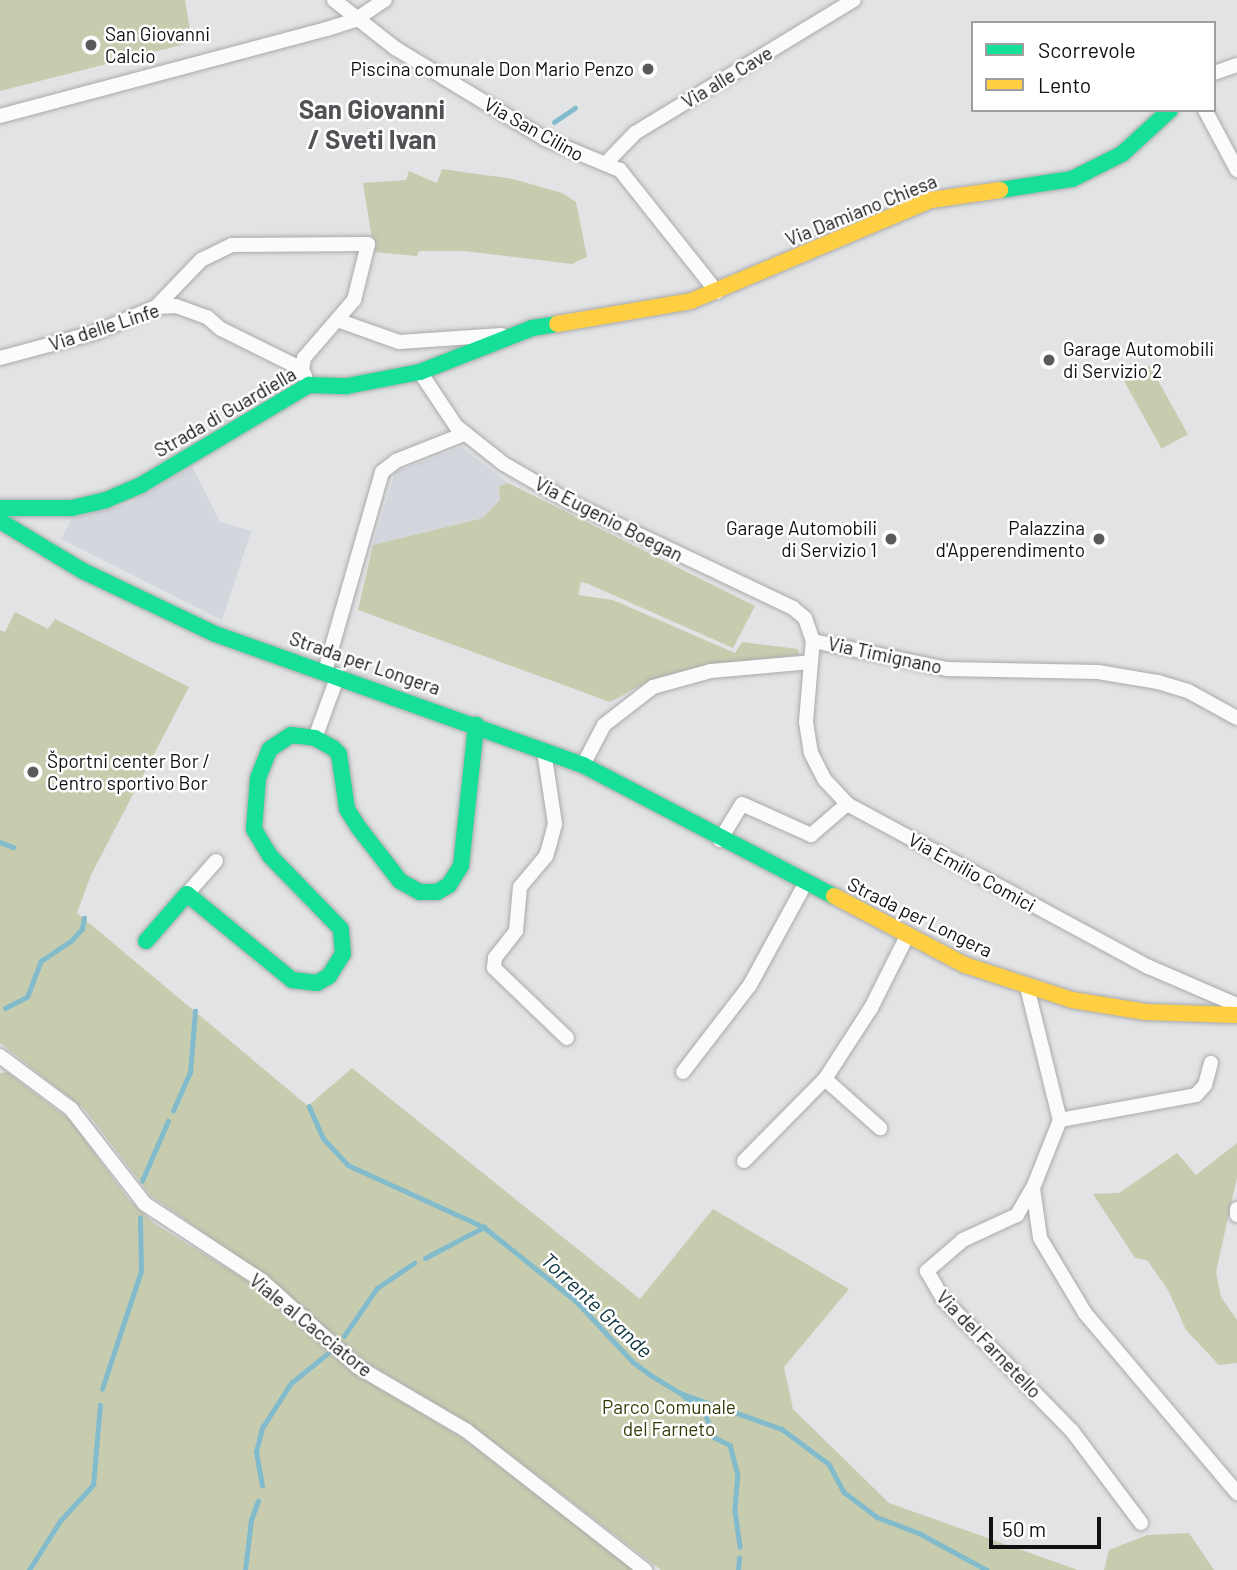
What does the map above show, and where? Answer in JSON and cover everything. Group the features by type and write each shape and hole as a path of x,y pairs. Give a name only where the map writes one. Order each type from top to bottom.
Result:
{"street":[{"name":"Via San Cilino","path":"334,0 355,20 541,137 566,151 606,163 624,175 717,292"},
{"path":"0,116 355,20 386,0"},
{"name":"Via alle Cave","path":"606,163 635,133 854,0"},
{"path":"1216,72 1237,65"},
{"name":"Via Damiano Chiesa","path":"717,292 931,200 1033,187 1092,172 1143,138 1168,112"},
{"path":"1206,112 1237,170"},
{"path":"156,307 201,260 232,245 368,244 359,289 340,321 304,358 302,369 309,385"},
{"name":"Strada di Guardiella","path":"0,508 72,508 106,500 141,485 309,385 347,386 420,372 514,334 658,309 717,292"},
{"name":"Via delle Linfe","path":"0,358 97,332 156,307 193,310 302,369"},
{"path":"340,321 399,342 514,334"},
{"name":"Via Eugenio Boegan","path":"420,372 438,403 464,433 568,501 793,608 806,618 813,641"},
{"path":"315,738 382,472 396,461 464,433"},
{"name":"Strada per Longera","path":"0,521 83,570 215,634 331,673 583,765 906,938 1027,987 1146,1012 1237,1015"},
{"name":"Via Timignano","path":"583,765 604,725 653,687 711,671 811,662 813,641 947,668 1098,672 1158,682 1203,698 1237,718"},
{"name":"Via Emilio Comici","path":"811,662 806,722 811,753 825,779 847,804 1149,967 1237,1004"},
{"path":"187,894 292,980 317,983 338,968 344,954 341,929 270,856 260,842 253,815 258,778 270,749 291,735 315,738 339,754 347,809 384,860 411,888 437,892 449,885 461,866 476,725"},
{"path":"544,751 555,824 551,843 546,856 520,887 516,931 495,958 494,968 567,1038"},
{"path":"720,840 742,804 811,835 847,804"},
{"path":"146,941 216,861"},
{"path":"683,1072 750,985 806,884"},
{"path":"744,1161 825,1079 871,1008 906,938"},
{"path":"1027,987 1060,1120 1196,1096 1205,1086 1211,1063"},
{"name":"Viale al Cacciatore","path":"0,1056 71,1109 145,1204 262,1281 358,1367 467,1432 645,1570"},
{"path":"825,1079 880,1128"},
{"name":"Via del Farnetello","path":"1060,1120 1033,1188 1017,1215 963,1240 927,1271 933,1286 962,1321 1072,1431 1142,1523"},
{"name":"Via del Farnetello","path":"1033,1188 1040,1238 1065,1286 1237,1493"},
{"path":"1237,1209 1237,1215"}],"shaded area":[{"path":"462,447 508,483 499,486 500,500 493,509 483,518 373,545 395,472"},
{"path":"192,466 220,522 251,531 222,620 61,539 72,518 129,504"}],"green space":[{"name":"San Giovanni Calcio","path":"0,0 185,0 191,35 199,34 201,40 0,91"},
{"path":"442,169 513,179 562,193 576,202 587,257 572,264 464,251 419,251 417,256 374,252 363,183 406,180 409,171 437,183"},
{"path":"1150,366 1188,434 1162,449 1124,381"},
{"path":"508,483 755,606 733,648 586,583 581,582 578,595 613,600 735,653 742,642 798,649 799,655 704,665 653,679 610,702 358,610 373,545 483,518 500,500 499,486"},
{"name":"Parco Comunale del Farneto","path":"15,612 48,629 55,619 189,687 91,875 77,913 308,1106 352,1068 640,1299 713,1209 849,1289 784,1367 793,1409 889,1503 1078,1570 661,1570 471,1425 364,1361 266,1276 151,1196 85,1110 0,1043 0,630 5,632"},
{"path":"7,1072 71,1121 129,1200 155,1224 261,1289 358,1375 464,1439 635,1570 0,1570 0,1073"},
{"path":"1237,1143 1237,1177 1216,1272 1221,1297 1237,1320 1237,1363 1219,1365 1186,1330 1168,1290 1147,1260 1135,1258 1093,1194 1119,1193 1177,1153 1196,1175"},
{"path":"1189,1533 1214,1570 1104,1570 1109,1550 1147,1535"}],"waterway":[{"path":"554,122 575,108"},
{"name":"Torrente Grande","path":"0,842 13,847"},
{"path":"5,1008 27,997 41,961 72,940 82,929 84,918"},
{"path":"173,1111 190,1072 195,1011"},
{"name":"Torrente Grande","path":"309,1106 324,1139 348,1165 484,1227 576,1301 633,1362 652,1376 680,1393 782,1429 829,1464 844,1492 877,1517 919,1533 987,1570"},
{"path":"142,1181 168,1121"},
{"path":"102,1389 141,1271 140,1218"},
{"path":"425,1258 484,1227"},
{"path":"344,1336 377,1288 414,1263"},
{"path":"262,1486 256,1452 262,1428 291,1383 332,1350"},
{"path":"684,1396 705,1413 714,1437 730,1445 738,1474 735,1511 740,1547"},
{"path":"29,1570 60,1521 93,1485 100,1405"},
{"path":"245,1570 251,1520 258,1501"},
{"path":"738,1570 739,1558"}],"traffic: fast":[{"path":"1000,190 1072,179 1122,154 1168,112"},
{"path":"0,508 72,508 106,500 141,485 309,385 347,386 420,372 532,328 557,324"},
{"path":"0,521 83,571 215,634 583,765 834,896"},
{"path":"146,941 187,894 292,980 317,983 329,976 343,954 341,929 270,856 254,829 258,778 270,749 291,735 315,738 333,748 339,754 347,809 359,828 400,881 420,892 437,892 449,885 461,866 476,725"}],"traffic: slow":[{"path":"557,324 691,301 931,200 1000,190"},
{"path":"834,896 965,965 1072,1000 1146,1012 1237,1015"}],"place":[{"name":"San Giovanni Calcio","path":"91,45"},
{"name":"Piscina comunale Don Mario Penzo","path":"648,69"},
{"name":"Garage Automobili di Servizio 2","path":"1049,360"},
{"name":"Garage Automobili di Servizio 1","path":"891,539"},
{"name":"Palazzina d'Apperendimento","path":"1099,539"},
{"name":"Športni center Bor / Centro sportivo Bor","path":"33,772"}],"district":[{"name":"San Giovanni / Sveti Ivan","path":"372,124"}]}
